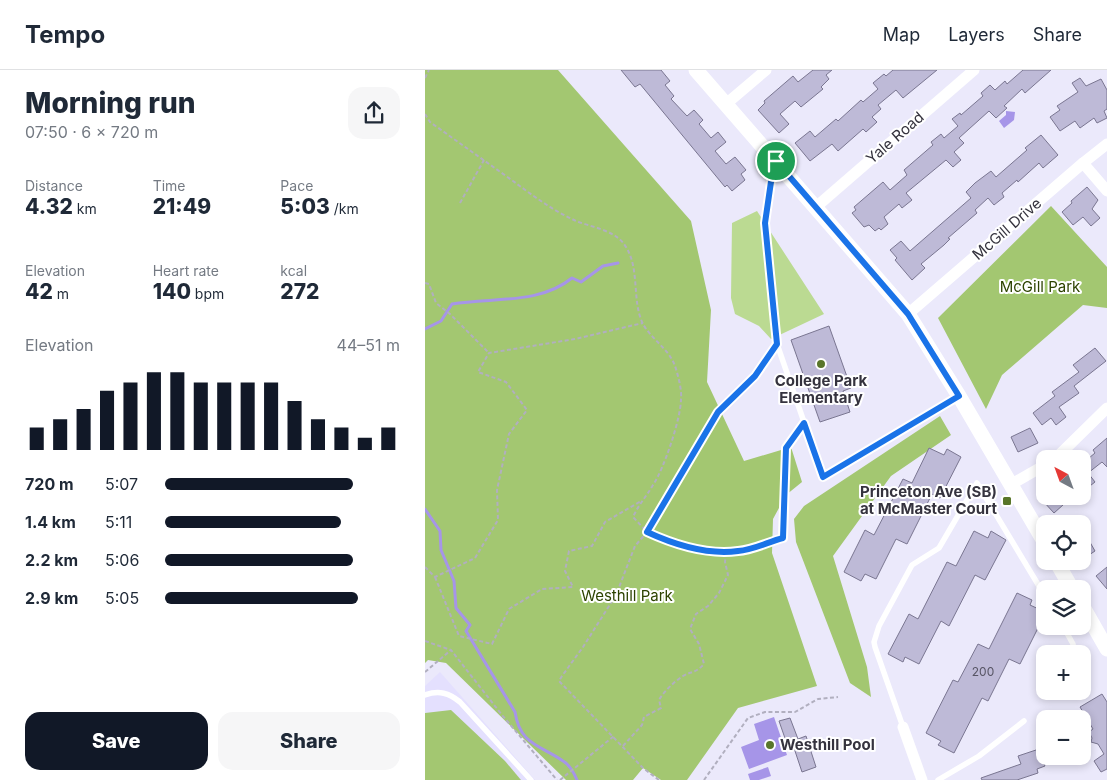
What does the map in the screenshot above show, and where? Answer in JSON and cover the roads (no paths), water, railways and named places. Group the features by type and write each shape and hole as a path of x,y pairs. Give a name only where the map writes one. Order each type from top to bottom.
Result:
{"street":[{"path":"696,70 908,314 959,396 1036,528"},
{"path":"726,104 766,70"},
{"name":"Yale Road","path":"815,207 974,70"},
{"name":"McGill Drive","path":"908,314 1107,144"},
{"path":"1083,163 1107,191"},
{"path":"1064,450 1107,408"},
{"path":"1010,485 1036,470"},
{"path":"1091,616 1103,629 1107,649"},
{"path":"903,727 922,780"}],"lane":[{"path":"777,344 823,477 959,396"},
{"path":"903,727 874,642 879,626 912,565 939,548 977,483 1036,581"},
{"path":"1068,635 1073,644"},
{"path":"425,695 443,692 452,695 531,780"},
{"path":"938,780 979,756 1024,721"}],"waterway":[{"path":"425,329 441,321 452,304 530,296 559,287 572,278 581,282 603,266 618,263"},
{"path":"425,509 440,531 441,550 454,581 456,608 470,625 466,631 515,712 521,731 532,743 565,763 577,780"}],"place":[{"name":"College Park Elementary","path":"821,364"},
{"name":"Princeton Ave (SB) at McMaster Court","path":"1007,501"},
{"name":"Westhill Pool","path":"770,745"}],"park label":[{"name":"McGill Park","path":"1040,287"},
{"name":"Westhill Park","path":"627,596"}]}
